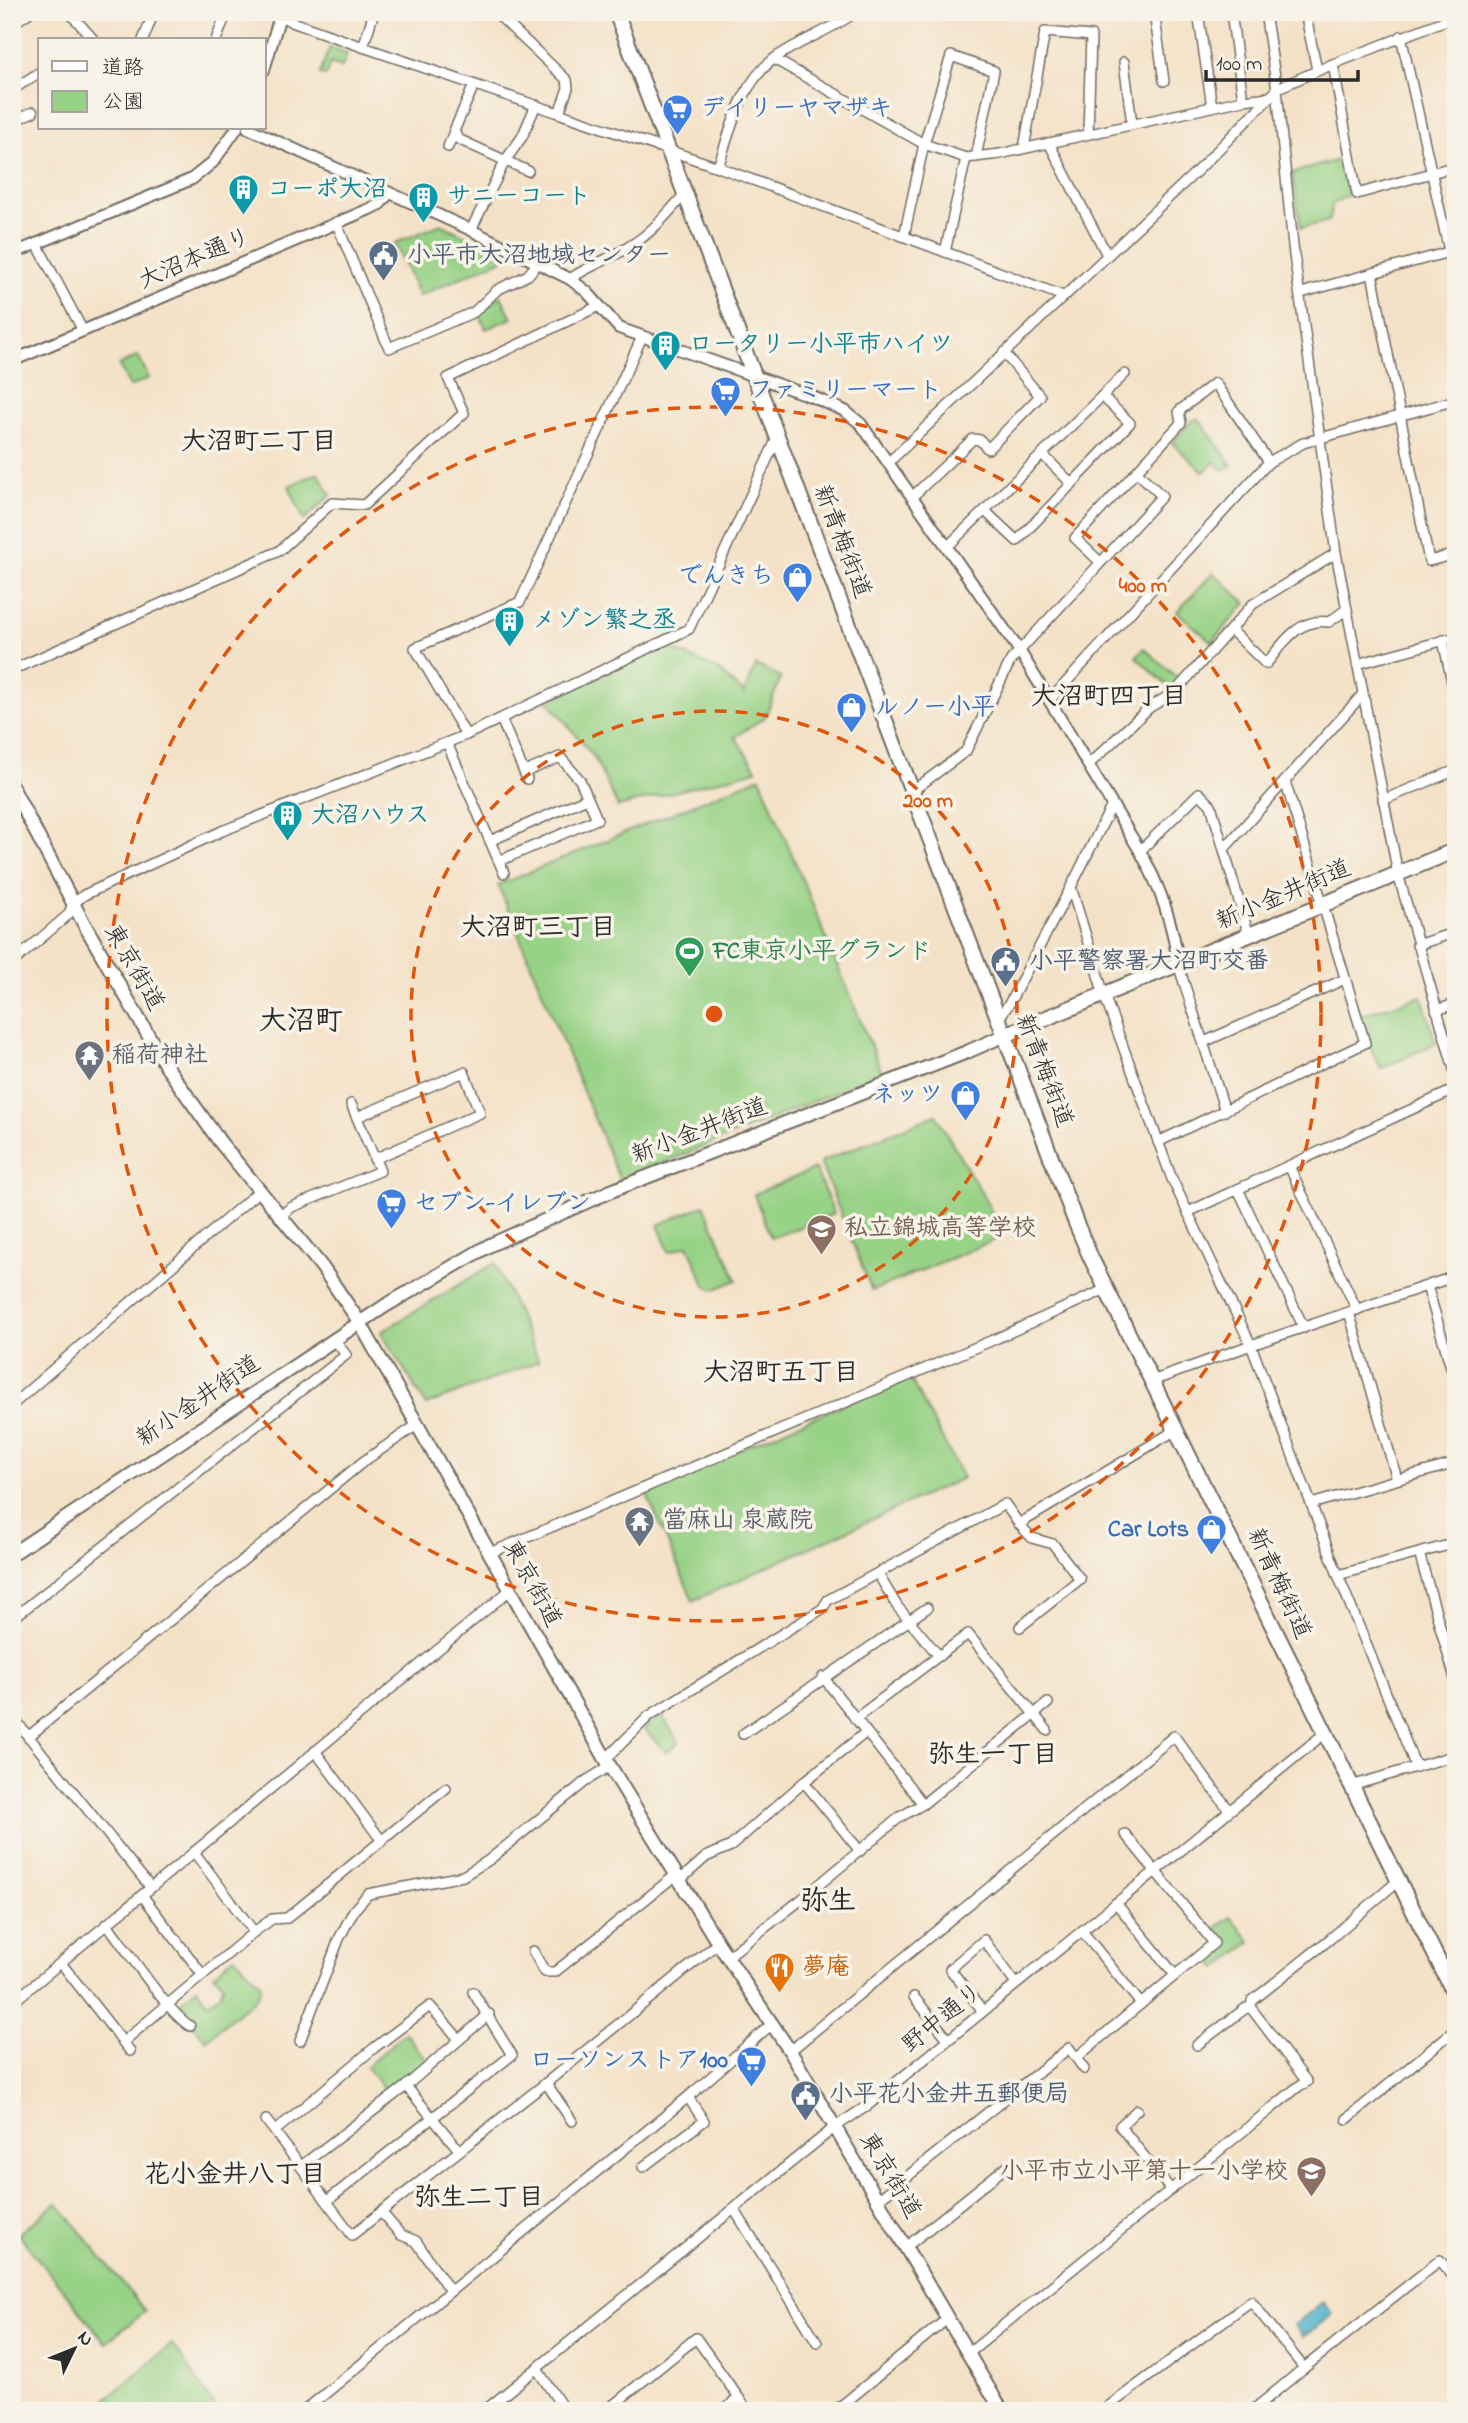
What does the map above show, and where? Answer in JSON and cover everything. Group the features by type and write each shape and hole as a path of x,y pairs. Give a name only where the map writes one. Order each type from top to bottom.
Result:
{"main road":[{"name":"新青梅街道","path":"616,12 1076,1223 1106,1289 1244,1563 1456,1997"},
{"name":"東京街道","path":"12,786 126,1000 177,1084 220,1142 322,1267 360,1323 608,1763 718,1943 790,2051 1002,2411"},
{"name":"新小金井街道","path":"12,1554 360,1323 456,1263 523,1228 929,1067 1456,850"}],"street":[{"path":"12,24 30,12"},
{"path":"69,12 90,38"},
{"path":"145,38 154,12"},
{"path":"217,38 227,12"},
{"path":"363,47 374,12"},
{"path":"495,12 567,80 568,88 559,113"},
{"path":"718,167 740,102 754,79 774,59 856,12"},
{"path":"1154,12 1164,81"},
{"path":"1198,12 1212,107"},
{"path":"1231,12 1243,100"},
{"path":"1265,12 1294,255 1336,553 1398,874 1456,1076"},
{"path":"1305,12 1317,70"},
{"path":"266,62 278,13 363,47 718,167 1063,296"},
{"path":"774,59 924,144 971,157 1049,143 1273,93 1317,70 1456,16"},
{"path":"1024,148 1045,32 1091,36 1088,134"},
{"path":"1401,36 1452,251 1456,282"},
{"path":"904,236 924,144 951,56 993,71 945,252"},
{"path":"1124,62 1132,124"},
{"path":"1333,64 1357,194 1456,166"},
{"path":"12,83 15,88 38,73"},
{"path":"449,147 474,85"},
{"path":"889,462 1189,178 1273,93"},
{"path":"471,230 536,106"},
{"path":"12,121 33,112"},
{"path":"12,254 192,179 214,162 236,130"},
{"path":"252,130 471,230 570,279 579,285 619,328 813,397 845,411 861,424 1019,650 1154,877 1177,949 1178,964 1225,1111"},
{"path":"454,131 458,139 528,171"},
{"path":"1049,143 1107,255"},
{"name":"大沼本通り","path":"12,361 379,205 389,192"},
{"path":"570,279 644,237 685,194"},
{"path":"336,222 389,348 474,312 497,290 527,275 538,263"},
{"path":"37,244 83,331"},
{"path":"1301,293 1452,251"},
{"path":"1372,273 1429,561 1456,554"},
{"path":"12,670 279,551 332,503 364,505 464,413 448,378 598,306"},
{"path":"466,735 415,648 520,602 642,337"},
{"path":"912,497 973,439 980,440 988,449 1040,396 1004,353"},
{"path":"947,547 1125,374"},
{"path":"1100,562 1075,538 1181,423 1179,411 1215,383 1269,462"},
{"path":"985,511 1017,541 1130,423 1102,396"},
{"path":"1049,702 1269,462 1303,443 1456,400"},
{"path":"12,963 68,915 73,904 85,895 222,831 466,735 689,629 777,438"},
{"path":"1043,455 1072,484"},
{"path":"911,792 966,751 1011,660 1162,496 1137,472"},
{"path":"1087,765 1150,708 1174,693 1253,604 1336,553"},
{"path":"1231,630 1266,664 1296,630 1315,620 1329,622 1347,609"},
{"path":"1357,664 1456,636"},
{"path":"1443,640 1456,701"},
{"path":"1224,849 1363,694"},
{"path":"499,861 597,819 580,780 560,757 526,775 501,719"},
{"path":"447,743 504,873"},
{"path":"1383,800 1456,770"},
{"path":"1158,1142 1365,1043 1284,781"},
{"path":"1140,851 1199,793 1211,805 1249,936"},
{"path":"490,841 587,798"},
{"path":"998,1019 1009,1004 1112,805"},
{"path":"1071,887 1104,995 1158,1142 1251,1345 1338,1575 1416,1767"},
{"path":"1417,945 1456,932"},
{"path":"1204,1042 1345,979"},
{"path":"1436,1010 1456,1004"},
{"path":"357,1117 464,1072 480,1113 374,1159"},
{"path":"1188,1212 1456,1089"},
{"path":"281,1215 292,1206 380,1171 351,1104"},
{"path":"1289,1166 1353,1311 1397,1479"},
{"path":"1238,1189 1304,1328"},
{"path":"12,1405 260,1190"},
{"path":"1152,1381 1456,1276"},
{"path":"1427,1286 1456,1384"},
{"path":"490,1553 993,1340 1106,1289"},
{"path":"12,1619 346,1355 335,1340"},
{"path":"28,1737 364,1461 417,1425"},
{"path":"1019,1524 1176,1430"},
{"path":"1311,1504 1456,1462"},
{"path":"300,2041 339,1939 354,1910 368,1894 463,1875 489,1860 608,1763 649,1716 822,1609 828,1600 1005,1504 1032,1538 1053,1544 1080,1579 1020,1626"},
{"path":"1338,1575 1456,1543"},
{"path":"1419,1553 1456,1682"},
{"path":"878,1574 897,1606 939,1656"},
{"path":"12,2003 510,1590"},
{"path":"743,1734 927,1608"},
{"path":"855,1719 968,1634 1047,1730"},
{"path":"824,1677 923,1804"},
{"path":"727,1957 802,1899 900,1816 923,1804 1048,1703"},
{"path":"12,1716 151,1888"},
{"path":"533,1951 545,1972 555,1972 678,1877 706,1857 731,1846 865,1733"},
{"name":"野中通り","path":"484,2411 835,2127 867,2106 1325,1733"},
{"path":"790,2051 1174,1736 1229,1810"},
{"path":"315,1751 382,1842"},
{"path":"1351,1786 1456,1755"},
{"path":"804,1782 860,1851"},
{"path":"123,2042 254,1932 272,1919 287,1918 446,1788"},
{"path":"1076,2058 1214,1943 1125,1834"},
{"path":"194,1852 254,1932"},
{"path":"969,2353 1307,2082 1251,2008 1252,2001 1399,1880"},
{"path":"142,1895 202,1974"},
{"path":"1116,1903 1175,1975"},
{"path":"107,1924 168,2004 190,2026"},
{"path":"1082,1931 1141,2004"},
{"path":"983,2011 950,1969 984,1940 1016,1984"},
{"path":"266,2120 352,2235 546,2083 718,1943"},
{"path":"61,1963 130,2051"},
{"path":"327,2202 512,2055 473,1992"},
{"path":"914,1997 948,2039"},
{"path":"275,2131 374,2048 430,2006 459,2039"},
{"path":"1197,2045 1246,2008 1251,2008"},
{"path":"302,2166 406,2086 489,2014"},
{"path":"304,2411 688,2097 772,2024"},
{"path":"1347,2119 1456,2029"},
{"path":"879,2199 1069,2048 1084,2069"},
{"path":"546,2083 572,2121"},
{"path":"406,2086 459,2150"},
{"path":"643,2167 704,2120 688,2097"},
{"path":"1138,2110 1120,2126 1171,2190"},
{"path":"906,2247 1006,2167"},
{"path":"734,2209 817,2342"},
{"path":"381,2212 401,2235 416,2241 450,2291"},
{"path":"1252,2411 1440,2260 1456,2280"},
{"path":"1102,2411 1251,2301 1304,2368"},
{"path":"835,2411 948,2318"},
{"path":"606,2411 696,2338 748,2411"},
{"path":"537,2369 565,2411"},
{"path":"723,2411 739,2398"}],"green space":[{"path":"330,47 347,53 342,67 330,63 326,76 320,74"},
{"path":"1342,159 1348,195 1332,205 1329,221 1301,228 1292,173"},
{"path":"441,224 508,257 419,296 395,243"},
{"path":"501,296 512,318 486,329 479,314"},
{"path":"138,356 149,378 130,387 119,365"},
{"path":"1198,418 1232,465 1224,470 1214,462 1204,472 1172,443 1189,423"},
{"path":"318,473 331,495 304,520 289,486"},
{"path":"1213,573 1246,603 1212,642 1177,612"},
{"path":"663,645 718,670 744,693 756,665 781,677 765,717 735,737 757,770 618,807 594,757 548,701"},
{"path":"1144,648 1180,680 1171,689 1136,657"},
{"name":"FC東京小平グランド","path":"760,777 882,1073 620,1181 498,885"},
{"path":"1422,996 1436,1043 1381,1069 1369,1045 1361,1015"},
{"path":"936,1115 989,1206 998,1231 995,1240 872,1291 820,1162"},
{"path":"815,1169 834,1214 771,1238 754,1194"},
{"path":"704,1205 737,1280 713,1290 705,1285 688,1245 669,1252 658,1225"},
{"path":"495,1263 539,1361 426,1405 381,1332"},
{"path":"909,1376 963,1478 693,1601 645,1490"},
{"path":"661,1714 679,1743 666,1752 644,1729"},
{"path":"1231,1917 1251,1942 1217,1969 1206,1956 1221,1944 1211,1932"},
{"path":"234,1956 261,1984 258,1996 206,2040 177,2006 196,1988 208,2003 222,1993 224,1986 214,1974"},
{"path":"405,2033 428,2061 388,2094 366,2067"},
{"path":"57,2203 145,2311 106,2343 18,2234"},
{"path":"172,2344 217,2410 92,2411"}],"water":[{"path":"1323,2302 1333,2314 1303,2337 1294,2325"}],"place":[{"name":"デイリーヤマザキ","path":"678,136"},
{"name":"コーポ大沼","path":"244,217"},
{"name":"サニーコート","path":"424,224"},
{"name":"小平市大沼地域センター","path":"384,283"},
{"name":"ロータリー小平市ハイツ","path":"666,372"},
{"name":"ファミリーマート","path":"726,418"},
{"name":"でんきち","path":"797,604"},
{"name":"メゾン繁之丞","path":"509,648"},
{"name":"ルノー小平","path":"852,735"},
{"name":"大沼ハウス","path":"288,843"},
{"name":"FC東京小平グランド","path":"690,979"},
{"name":"小平警察署大沼町交番","path":"1006,989"},
{"name":"稲荷神社","path":"89,1083"},
{"name":"ネッツ","path":"966,1122"},
{"name":"セブン-イレブン","path":"391,1231"},
{"name":"私立錦城高等学校","path":"821,1256"},
{"name":"當麻山 泉蔵院","path":"640,1548"},
{"name":"Car Lots","path":"1212,1557"},
{"name":"夢庵","path":"779,1995"},
{"name":"ローソンストア100","path":"751,2088"},
{"name":"小平花小金井五郵便局","path":"806,2122"},
{"name":"小平市立小平第十一小学校","path":"1311,2199"}],"district":[{"name":"大沼町二丁目","path":"259,443"},
{"name":"大沼町四丁目","path":"1109,698"},
{"name":"大沼町三丁目","path":"538,929"},
{"name":"大沼町","path":"301,1022"},
{"name":"大沼町五丁目","path":"781,1374"},
{"name":"弥生一丁目","path":"993,1756"},
{"name":"弥生","path":"828,1902"},
{"name":"花小金井八丁目","path":"235,2176"},
{"name":"弥生二丁目","path":"479,2199"}]}
